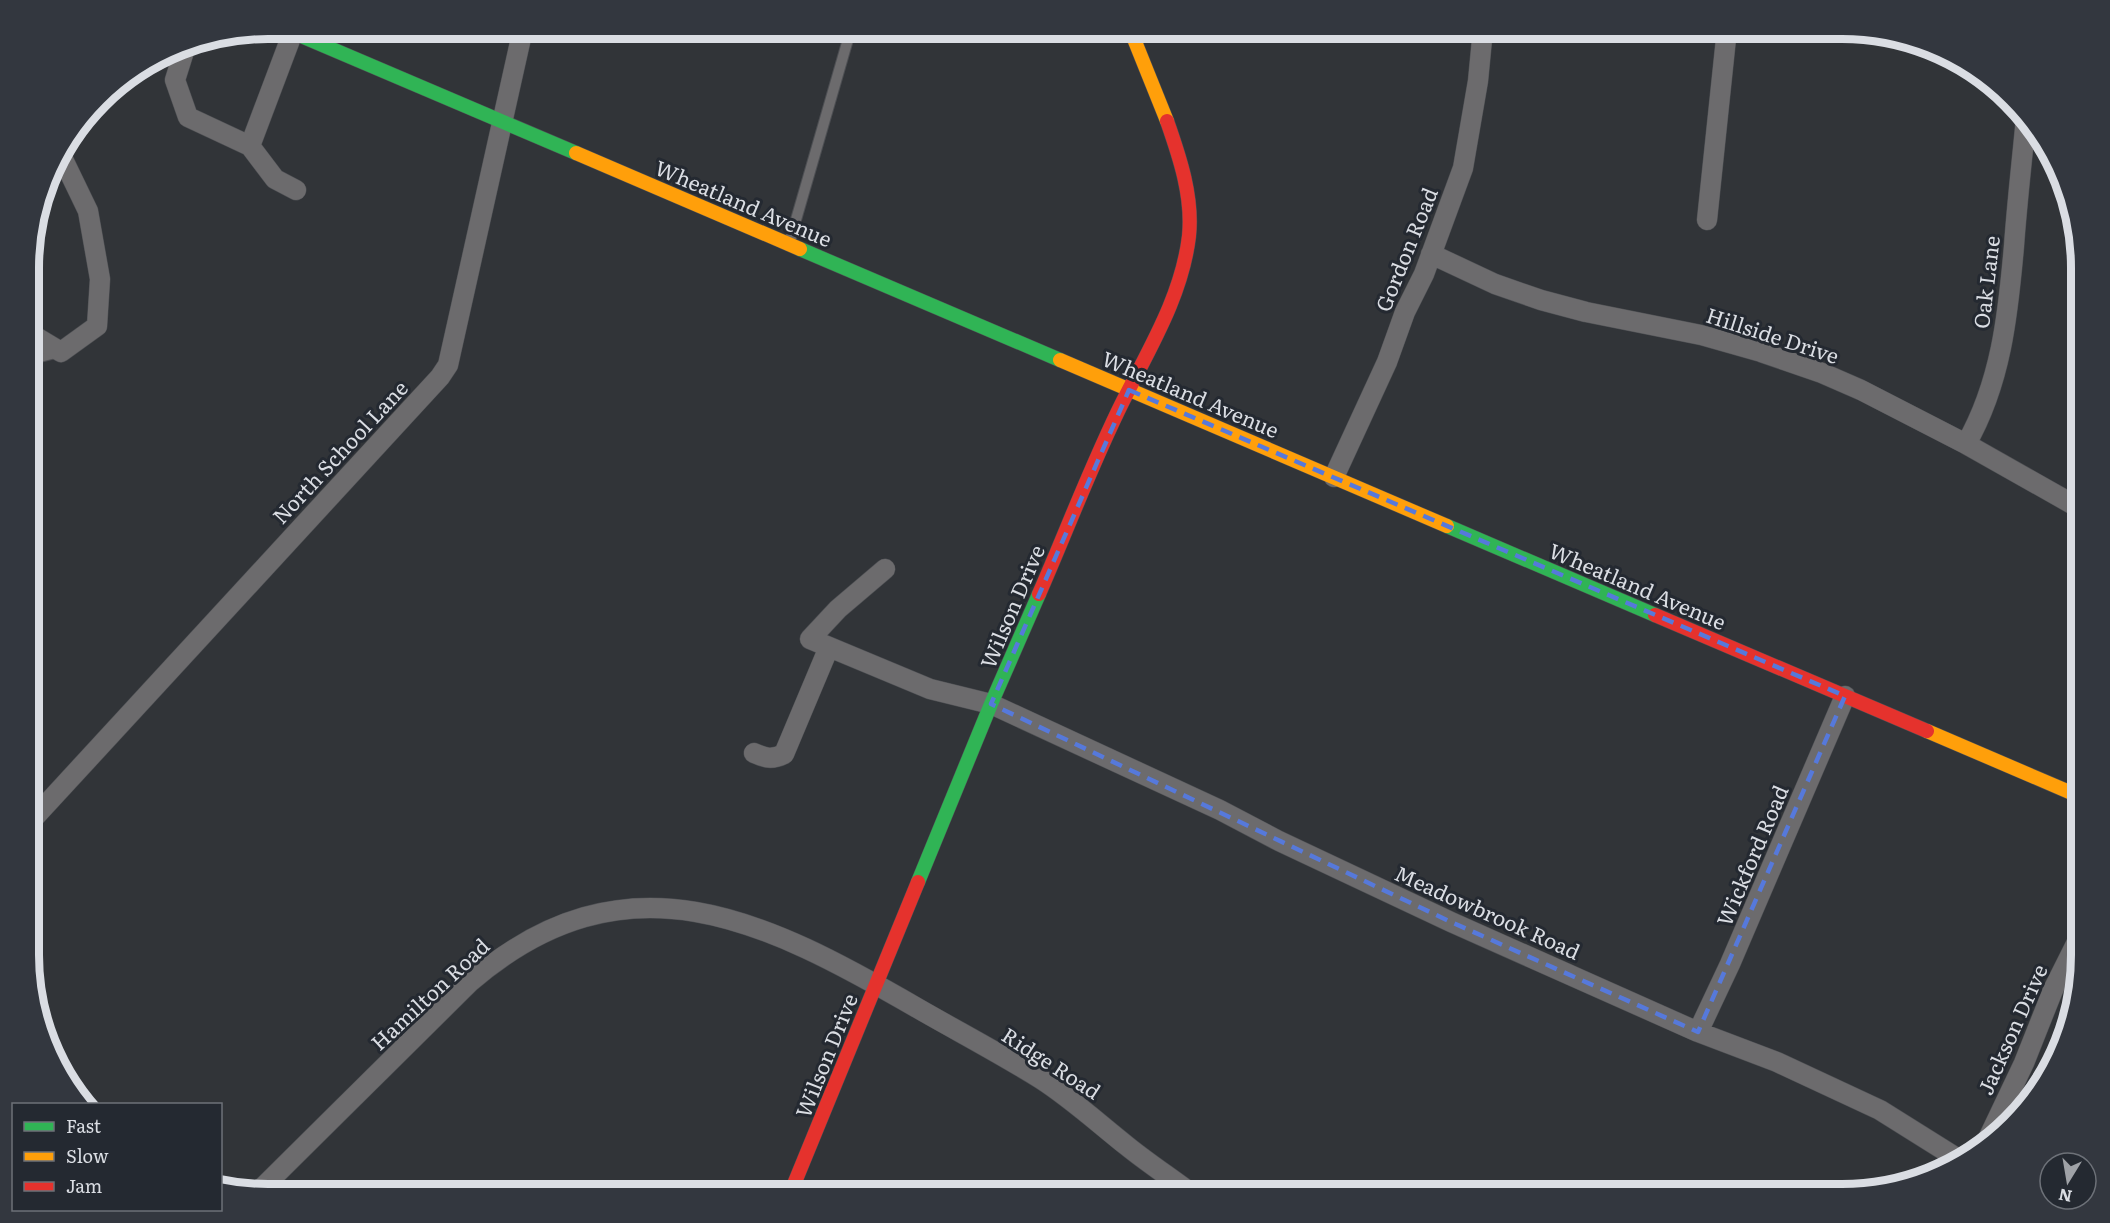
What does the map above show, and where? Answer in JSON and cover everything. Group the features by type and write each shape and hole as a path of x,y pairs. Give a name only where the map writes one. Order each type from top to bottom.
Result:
{"street":[{"path":"249,146 286,39"},
{"name":"Wheatland Avenue","path":"310,39 2071,793"},
{"name":"North School Lane","path":"39,811 440,377 448,365 521,39"},
{"name":"Wilson Drive","path":"794,1184 991,704 1129,390 1142,368 1172,298 1185,254 1190,216 1187,187 1176,146 1134,39"},
{"name":"Gordon Road","path":"1334,477 1387,362 1405,312 1424,273 1463,168 1478,81 1482,39"},
{"path":"1707,220 1726,39"},
{"path":"183,55 175,80 188,117 249,146 275,179 296,190"},
{"name":"Oak Lane","path":"1966,444 1987,402 2007,318 2025,130"},
{"path":"39,339 61,352 97,326 100,279 88,211 65,163"},
{"name":"Hillside Drive","path":"1431,254 1495,284 1541,300 1586,312 1701,335 1822,373 1861,390 1966,444 2071,503"},
{"path":"754,753 764,758 774,759 784,754 829,647 810,639 838,609 885,569"},
{"name":"Meadowbrook Road","path":"829,647 930,689 991,704 1220,810 1279,841 1440,917 1698,1032 1777,1062 1880,1110 1952,1155"},
{"name":"Wickford Road","path":"1698,1032 1730,964 1845,696"},
{"name":"Hamilton Road","path":"266,1184 470,982 505,954 543,932 563,924 607,912 629,909 673,909 714,915 777,935 877,985"},
{"name":"Jackson Drive","path":"1994,1126 2071,953"},
{"name":"Ridge Road","path":"877,985 1041,1079 1081,1106 1128,1146 1179,1184"}],"lane":[{"path":"789,244 848,39"},
{"path":"39,357 61,352"}],"highlighted area":[{"path":"1129,390 1845,696 1698,1032 1451,922 991,704"}],"traffic: fast":[{"path":"308,39 576,153"},
{"path":"800,249 1060,360"},
{"path":"1447,526 1655,615"},
{"path":"918,882 1039,594"}],"traffic: slow":[{"path":"1134,39 1167,121"},
{"path":"576,153 800,249"},
{"path":"1060,360 1447,526"},
{"path":"1927,731 2071,793"}],"traffic: jam":[{"path":"1039,594 1101,448 1163,322 1185,258 1189,236 1189,207 1181,163 1167,121"},
{"path":"1655,615 1927,731"},
{"path":"794,1184 918,882"}]}
